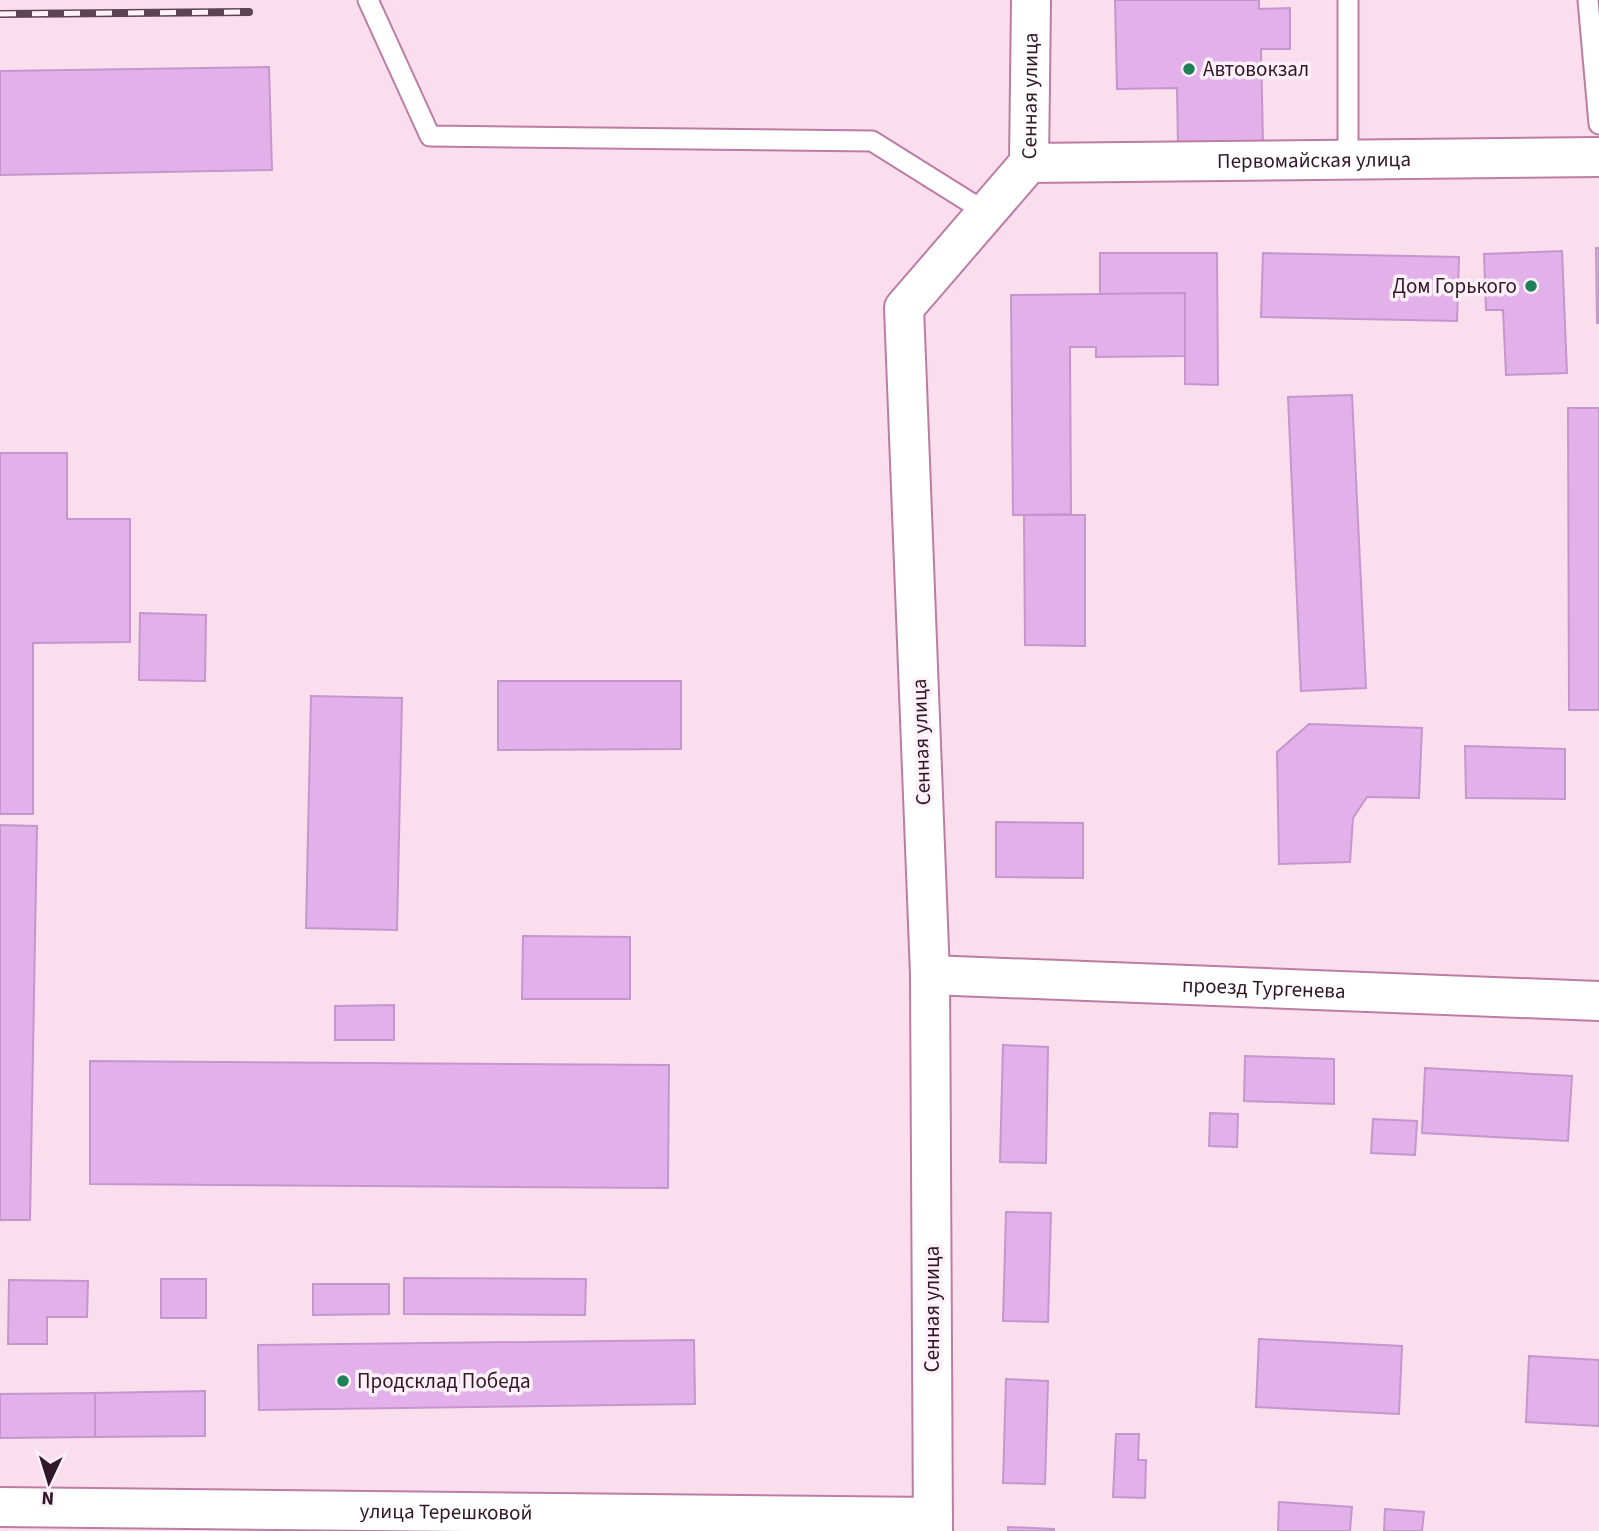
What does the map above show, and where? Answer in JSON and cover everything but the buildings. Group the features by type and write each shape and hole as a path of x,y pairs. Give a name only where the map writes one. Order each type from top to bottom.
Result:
{"street":[{"name":"Сенная улица","path":"933,1524 930,975 904,308 1029,163 1031,0"},
{"name":"Первомайская улица","path":"1029,163 1599,157"},
{"name":"проезд Тургенева","path":"930,975 1599,1001"},
{"name":"улица Терешковой","path":"0,1507 933,1524"}],"lane":[{"path":"368,0 430,136 872,141 987,213"},
{"path":"1348,0 1348,160"},
{"path":"1588,0 1599,124"}],"railway":[{"path":"0,14 249,12"}],"place":[{"name":"Автовокзал","path":"1189,69"},
{"name":"Дом Горького","path":"1531,286"},
{"name":"Продсклад Победа","path":"343,1381"}]}
